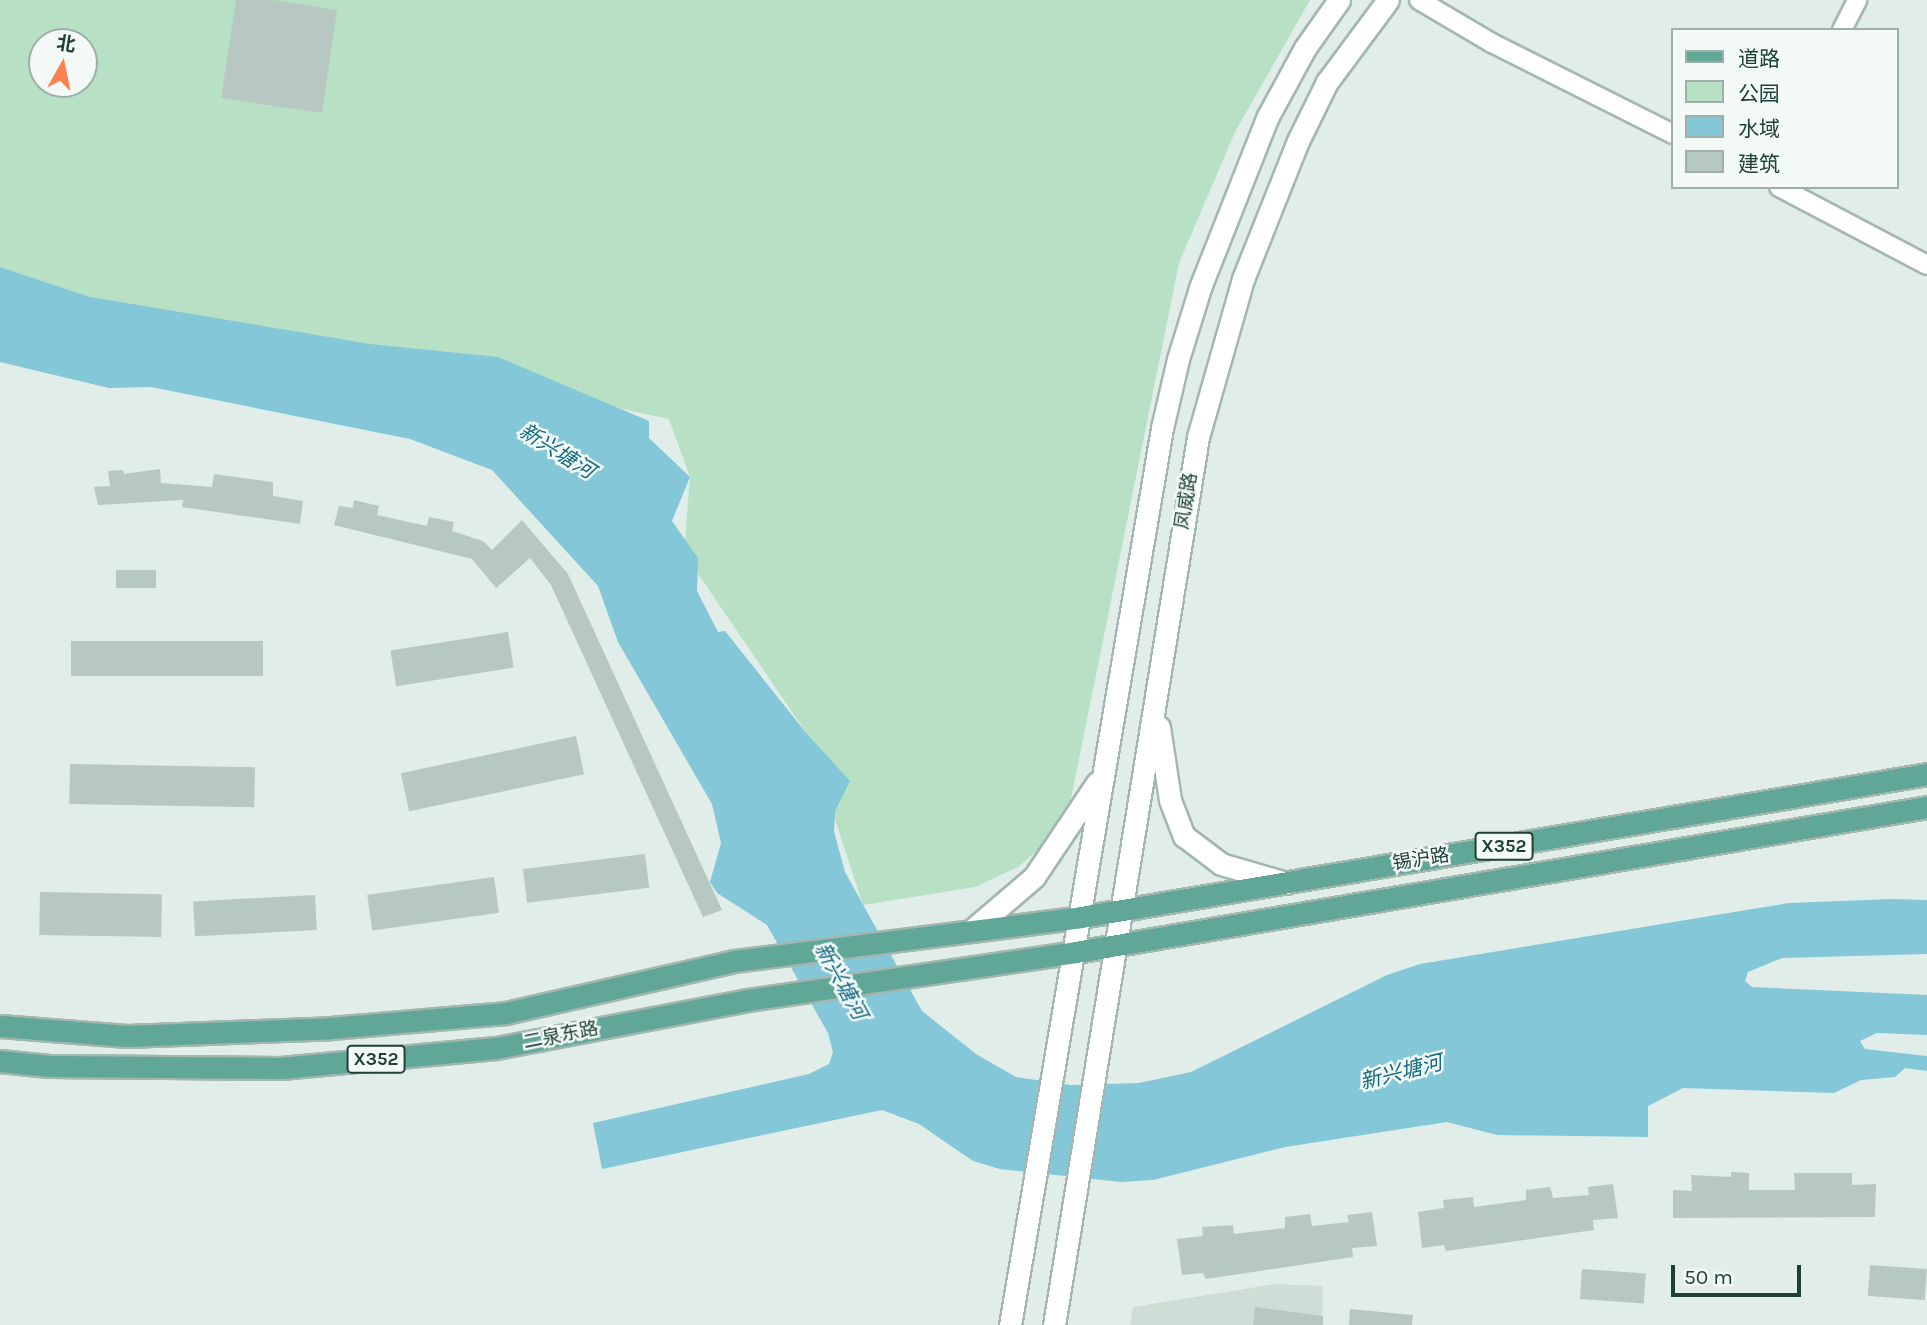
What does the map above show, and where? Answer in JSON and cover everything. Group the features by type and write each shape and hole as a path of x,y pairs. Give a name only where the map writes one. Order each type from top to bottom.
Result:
{"main road":[{"name":"凤威路","path":"1010,1325 1026,1218 1076,952 1162,428 1178,359 1210,261 1267,118 1305,48 1339,0"},
{"name":"凤威路","path":"1054,1325 1068,1223 1124,910 1198,437 1243,279 1297,143 1327,82 1388,0"},
{"path":"1155,706 1170,800 1184,836 1221,864 1286,883"},
{"path":"972,930 1034,877 1086,806 1106,766"},
{"name":"锡沪路","path":"1081,917 1927,774"},
{"name":"锡沪路","path":"1118,944 1927,807"},
{"name":"二泉东路","path":"0,1026 127,1036 331,1028 506,1013 734,961 1081,917"},
{"name":"二泉东路","path":"0,1061 49,1066 281,1068 496,1048 747,1000 1118,944"}],"street":[{"path":"1419,0 1490,42 1672,133"},
{"path":"1843,28 1857,0"},
{"path":"1783,189 1927,265"}],"shaded area":[{"path":"1275,1284 1323,1286 1322,1325 1130,1325 1133,1307"}],"green space":[{"path":"0,0 1310,0 1235,132 1179,263 1070,804 1041,847 1018,867 975,887 863,905 807,734 684,553 690,477 669,419 90,297 0,267"}],"water":[{"name":"新兴塘河","path":"0,267 90,297 370,344 498,357 649,421 649,438 690,477 672,521 698,558 697,591 718,632 725,631 807,734 850,781 835,811 834,831 845,872 922,1011 976,1054 1016,1077 1071,1085 1139,1083 1191,1072 1387,975 1420,964 1789,903 1892,899 1927,900 1927,954 1782,958 1748,972 1745,981 1752,987 1927,995 1927,1035 1877,1033 1860,1041 1865,1049 1927,1056 1927,1071 1905,1068 1895,1077 1861,1080 1834,1093 1683,1088 1648,1106 1648,1137 1497,1135 1447,1122 1285,1147 1153,1180 1121,1182 1000,1169 973,1161 919,1124 882,1110 602,1169 593,1123 809,1074 829,1064 833,1052 828,1033 767,925 717,893 710,882 721,843 712,804 618,642 598,586 492,470 410,439 151,387 109,388 0,362"}],"building":[{"path":"236,0 273,0 337,10 322,113 221,98"},
{"path":"160,469 161,483 212,487 214,474 273,482 273,496 303,501 300,524 182,507 183,500 98,505 94,487 110,486 108,471 123,470 124,474"},
{"path":"354,500 379,506 377,515 427,526 429,517 454,522 452,531 483,541 492,550 522,520 568,574 722,910 703,917 551,585 530,558 496,588 472,559 334,525 339,506 353,508"},
{"path":"116,570 156,570 156,588 116,588"},
{"path":"508,632 514,668 396,686 390,651"},
{"path":"71,641 263,641 263,676 71,676"},
{"path":"576,736 584,774 409,811 401,773"},
{"path":"70,764 255,767 254,807 69,804"},
{"path":"645,854 649,888 527,903 523,869"},
{"path":"494,877 499,913 372,930 367,895"},
{"path":"40,892 162,894 161,937 39,935"},
{"path":"315,895 317,930 195,936 193,901"},
{"path":"1731,1172 1749,1173 1749,1190 1795,1190 1794,1173 1852,1173 1852,1185 1876,1184 1875,1217 1673,1218 1673,1190 1692,1191 1691,1175 1731,1177"},
{"path":"1613,1184 1618,1218 1593,1220 1594,1230 1446,1251 1444,1245 1422,1248 1418,1212 1444,1208 1443,1200 1473,1197 1474,1207 1526,1200 1526,1190 1550,1187 1553,1198 1589,1195 1588,1187"},
{"path":"1372,1212 1377,1246 1352,1248 1353,1257 1206,1279 1203,1273 1182,1275 1177,1239 1203,1236 1202,1227 1233,1225 1234,1234 1285,1228 1285,1217 1310,1214 1312,1226 1349,1222 1347,1215"},
{"path":"1870,1265 1927,1269 1925,1300 1868,1296"},
{"path":"1582,1269 1646,1273 1644,1303 1580,1299"},
{"path":"1255,1307 1323,1316 1323,1325 1253,1325"},
{"path":"1350,1309 1413,1315 1412,1325 1349,1325"}]}
